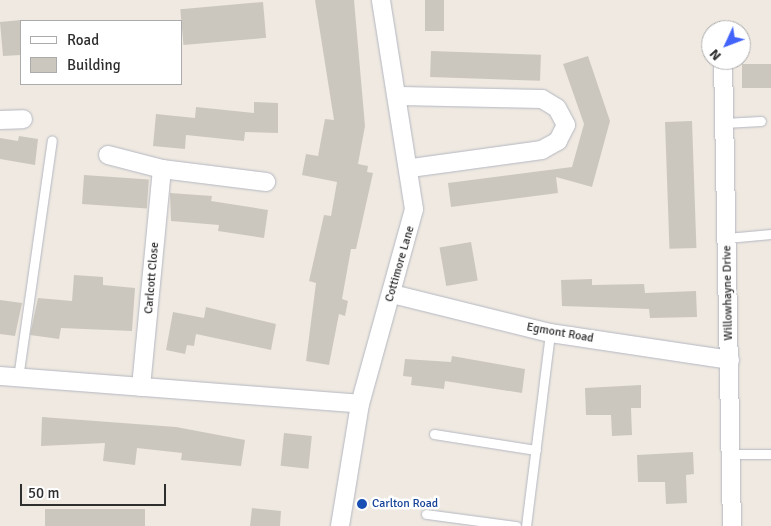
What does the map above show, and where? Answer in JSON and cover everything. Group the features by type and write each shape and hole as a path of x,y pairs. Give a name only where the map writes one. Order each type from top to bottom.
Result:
{"street":[{"name":"Cottimore Lane","path":"340,526 360,404 411,229 410,168 400,96 381,0"},
{"name":"Willowhayne Drive","path":"723,70 732,526"},
{"path":"400,96 542,99 557,108 566,125 558,141 542,150 410,168"},
{"path":"0,120 23,119"},
{"path":"108,155 162,169 266,182"},
{"name":"Carlcott Close","path":"142,387 162,169"},
{"name":"Egmont Road","path":"392,294 550,333 730,360"},
{"path":"0,376 360,404"}],"lane":[{"path":"724,123 761,121"},
{"path":"18,378 52,140"},
{"path":"727,238 771,234"},
{"path":"526,526 550,333"},
{"path":"434,434 536,450"},
{"path":"731,454 771,454"},
{"path":"426,514 516,526"}],"building":[{"path":"315,0 354,0 365,126 358,164 368,166 367,172 373,173 356,249 351,249 342,299 348,301 345,316 339,314 329,365 306,361 316,283 309,281 324,215 331,216 337,182 302,175 306,154 318,156 325,119 334,120"},
{"path":"425,0 444,0 444,31 425,31"},
{"path":"263,2 266,38 183,45 180,9"},
{"path":"20,20 20,55 3,56 0,22"},
{"path":"431,51 541,55 540,81 430,77"},
{"path":"588,56 610,121 592,187 556,177 558,193 451,207 448,183 572,167 584,124 563,64"},
{"path":"751,64 771,64 771,88 742,88 742,70 751,70"},
{"path":"254,102 278,103 278,133 245,132 244,141 186,135 185,149 153,146 156,114 195,118 196,107 254,113"},
{"path":"692,121 696,248 669,249 665,122"},
{"path":"19,136 38,139 35,165 0,159 0,138 18,141"},
{"path":"84,175 149,180 147,208 82,204"},
{"path":"170,193 212,196 211,201 268,210 264,238 218,231 219,225 171,221"},
{"path":"471,242 478,280 446,286 439,248"},
{"path":"74,275 103,277 103,285 135,288 132,331 61,328 59,339 30,335 38,298 72,301"},
{"path":"592,279 592,285 644,284 645,293 696,291 697,317 650,318 649,309 562,306 561,280"},
{"path":"0,300 22,303 15,336 0,334"},
{"path":"206,307 276,324 271,350 196,334 194,346 187,345 185,354 166,350 173,312 204,318"},
{"path":"452,356 525,369 522,393 445,381 444,389 411,385 412,377 403,376 405,359 451,362"},
{"path":"641,385 641,408 631,408 632,435 612,436 611,415 586,415 585,388"},
{"path":"42,417 176,427 245,440 241,466 181,460 182,453 137,448 135,465 103,461 105,443 41,446"},
{"path":"284,433 312,436 308,469 281,466"},
{"path":"693,452 694,474 686,475 687,503 666,504 665,482 638,482 637,455"},
{"path":"252,508 281,511 280,526 250,526"},
{"path":"45,509 145,509 145,526 45,526"}],"place":[{"name":"Carlton Road","path":"362,504"}]}
